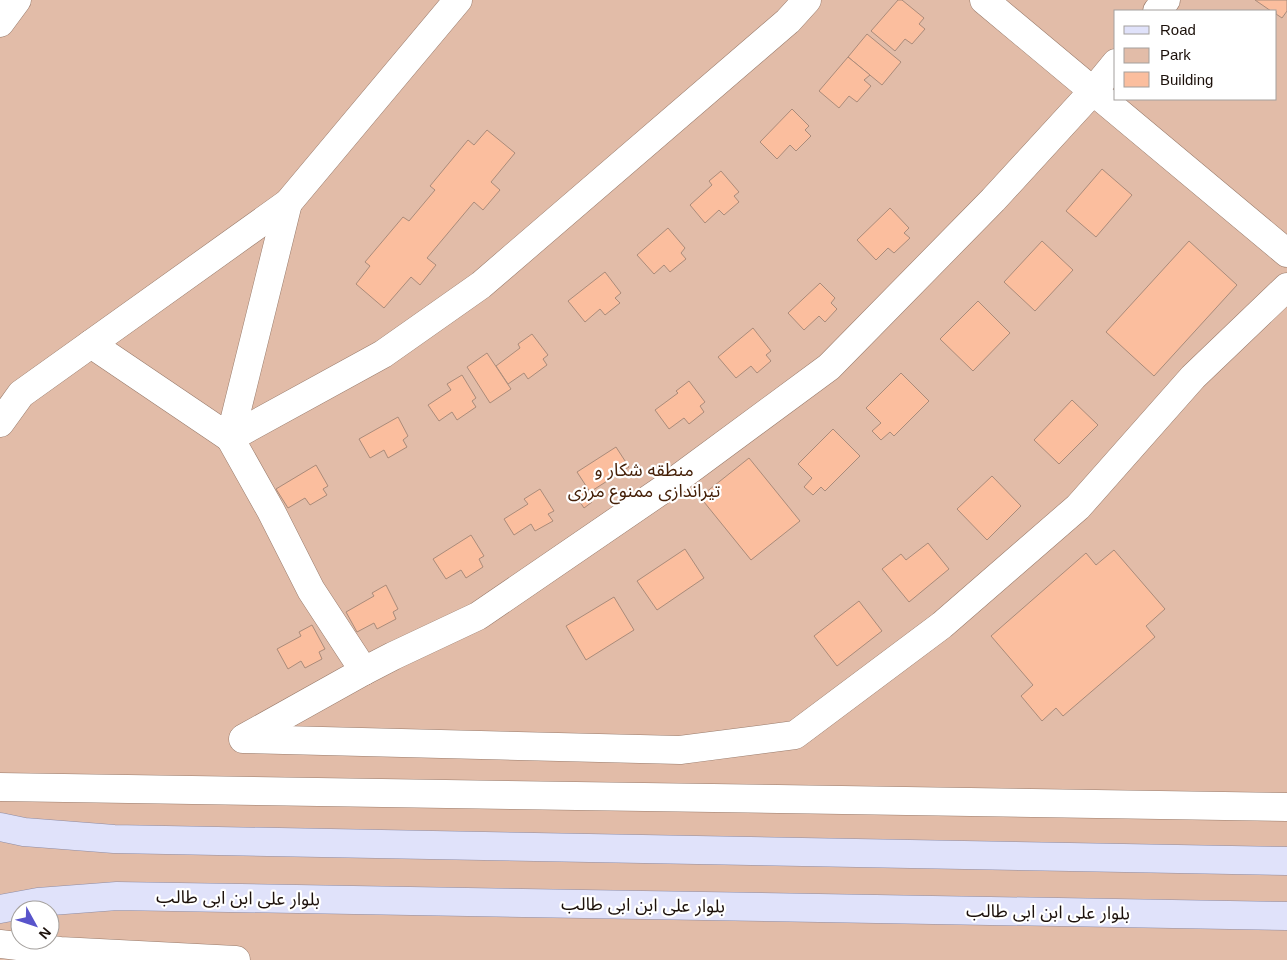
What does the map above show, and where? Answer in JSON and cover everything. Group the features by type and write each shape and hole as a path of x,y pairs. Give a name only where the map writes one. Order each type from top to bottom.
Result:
{"main road":[{"path":"0,827 24,832 114,839 1287,861"},
{"name":"بلوار علی ابن ابی طالب","path":"0,909 38,902 117,896 1287,916"}],"street":[{"path":"0,23 18,0"},
{"path":"0,424 21,394 288,203 458,0"},
{"path":"230,438 383,354 481,285 788,21 807,0"},
{"path":"984,0 1287,253"},
{"path":"1158,10 1166,0"},
{"path":"1114,65 993,200 829,367 665,488 478,616 392,656 243,739 680,750 795,735 942,624 1078,507 1193,378 1287,287"},
{"path":"230,438 288,203"},
{"path":"91,344 230,438 271,511 311,590 364,672"},
{"path":"0,787 1287,807"},
{"path":"0,944 60,952 236,960"}],"green space":[{"name":"منطقه شکار و تیراندازی ممنوع مرزی","path":"0,0 1287,0 1287,960 0,960"}],"building":[{"path":"898,0 902,0 924,18 919,24 925,29 912,44 905,39 895,51 871,31"},
{"path":"1255,0 1287,0 1287,11 1282,18 1277,15 1277,10 1270,10"},
{"path":"867,34 901,62 882,85 848,57"},
{"path":"848,57 870,75 864,80 871,86 857,102 849,96 839,108 819,91"},
{"path":"792,109 809,126 805,130 811,136 796,151 790,145 777,159 760,142"},
{"path":"487,130 515,153 491,182 500,190 483,210 474,202 427,258 436,265 420,285 411,277 384,308 356,284 370,266 365,262 403,217 409,221 435,190 430,186 468,140 474,145"},
{"path":"1102,169 1132,195 1096,237 1066,211"},
{"path":"721,171 739,192 734,196 739,202 724,215 719,210 705,223 690,205 712,185 709,181"},
{"path":"890,208 909,228 904,233 910,238 894,253 888,248 876,260 857,240"},
{"path":"668,228 685,248 681,253 686,259 670,272 664,265 654,274 637,255"},
{"path":"1042,241 1073,270 1035,311 1004,282"},
{"path":"1189,241 1237,285 1154,376 1106,332"},
{"path":"605,272 621,293 615,298 620,303 605,315 600,309 585,322 568,301"},
{"path":"820,283 835,298 831,303 837,309 825,322 819,316 804,330 788,313"},
{"path":"978,301 1010,333 973,371 940,339"},
{"path":"753,328 771,351 766,355 771,361 757,373 751,366 736,378 718,357"},
{"path":"532,334 548,355 543,359 547,365 528,379 524,373 508,384 496,366 520,348 518,344"},
{"path":"487,353 511,389 490,403 467,367"},
{"path":"901,373 929,401 894,436 890,432 881,440 872,431 881,423 866,408"},
{"path":"462,375 476,398 472,401 476,407 457,420 452,412 439,421 428,405 451,390 447,384"},
{"path":"689,381 705,402 700,406 704,412 689,424 684,418 669,429 655,410 678,393 676,391"},
{"path":"1072,400 1098,425 1059,464 1034,440"},
{"path":"398,417 408,436 403,440 407,447 388,458 384,450 370,458 359,439"},
{"path":"833,429 860,456 825,491 821,487 813,495 804,487 812,478 798,464"},
{"path":"616,447 629,467 590,492 577,472"},
{"path":"749,458 800,521 751,560 700,497"},
{"path":"316,465 328,486 323,489 327,495 310,505 305,498 288,508 276,489"},
{"path":"992,476 1021,506 987,540 957,509"},
{"path":"582,488 592,502 584,508 574,493"},
{"path":"540,489 554,511 548,514 553,521 535,531 531,524 514,535 504,519 528,504 524,499"},
{"path":"471,535 484,556 479,559 483,567 466,578 461,570 446,579 433,559"},
{"path":"928,543 949,569 909,602 882,569 901,554 906,560"},
{"path":"685,549 704,578 657,610 637,581"},
{"path":"1114,550 1165,609 1146,626 1155,637 1063,716 1056,708 1042,721 1021,696 1033,685 991,636 1086,553 1096,565"},
{"path":"386,585 398,609 393,612 396,619 377,629 374,623 357,632 346,612 374,596 372,593"},
{"path":"614,597 634,630 586,660 566,626"},
{"path":"859,601 882,631 837,666 814,636"},
{"path":"312,625 325,649 319,652 322,659 305,668 301,661 288,669 277,649 301,636 299,632"}]}
